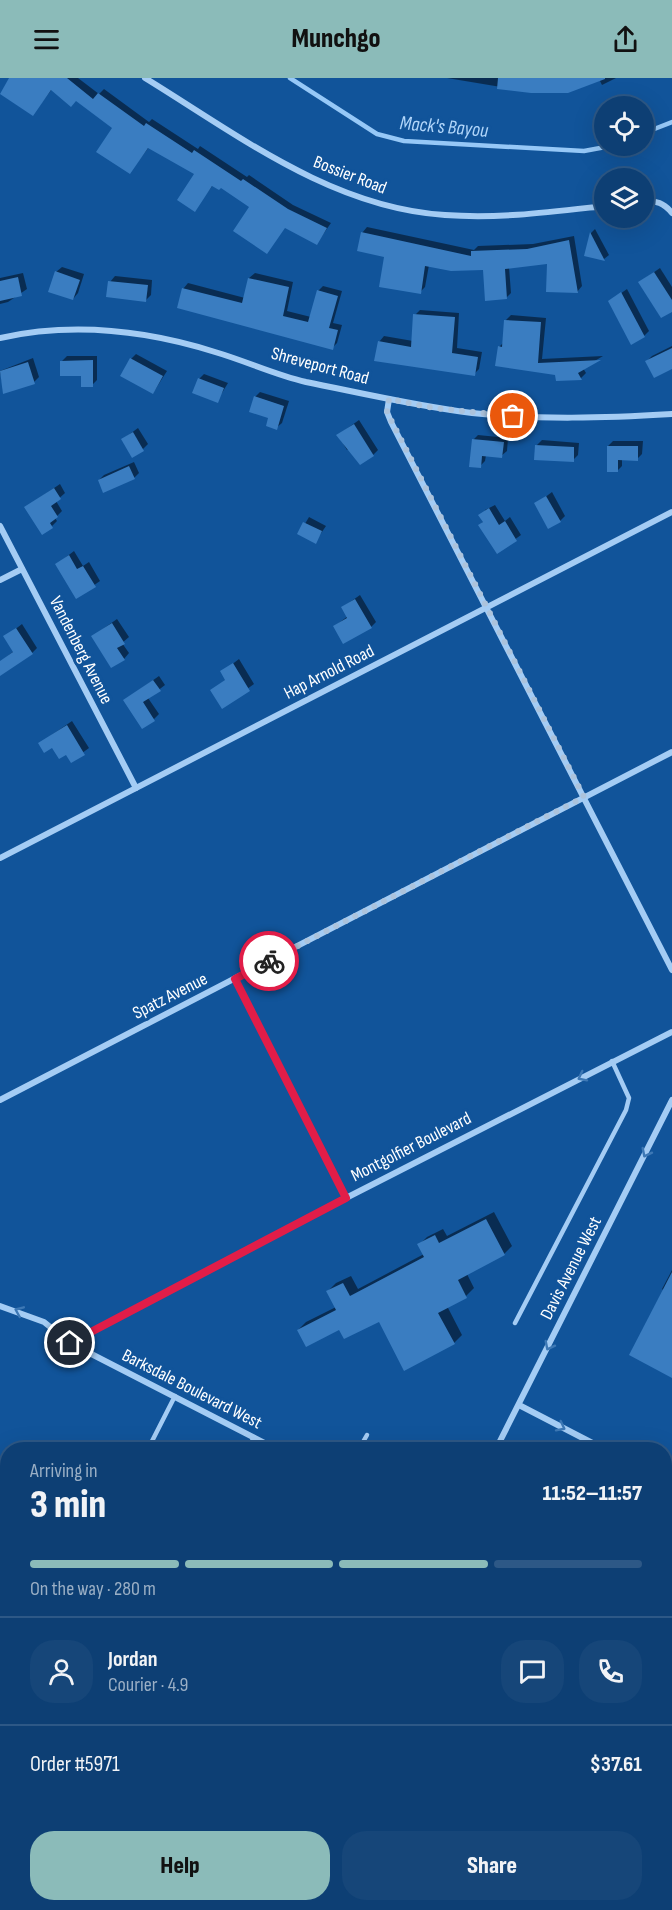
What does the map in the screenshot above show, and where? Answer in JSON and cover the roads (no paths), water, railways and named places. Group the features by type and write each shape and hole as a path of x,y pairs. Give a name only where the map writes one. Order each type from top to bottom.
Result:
{"street":[{"name":"Bossier Road","path":"145,78 293,169 335,189 380,204 443,215 487,217 594,207"},
{"path":"654,201 672,212"},
{"name":"Shreveport Road","path":"0,338 58,330 133,332 176,340 302,381 454,410 583,419 672,414"},
{"path":"389,399 387,412 391,422 672,970"},
{"name":"Hap Arnold Road","path":"0,858 672,512"},
{"name":"Vandenberg Avenue","path":"0,526 136,788"},
{"path":"0,580 22,569"},
{"name":"Spatz Avenue","path":"0,1100 672,752"},
{"path":"235,979 346,1198"},
{"name":"Montgolfier Boulevard","path":"70,1343 346,1198 672,1032"},
{"name":"Davis Avenue West","path":"500,1442 672,1100"},
{"name":"Barksdale Boulevard West","path":"0,1305 44,1322 70,1343 263,1442"},
{"path":"519,1405 590,1442"}],"lane":[{"path":"515,1323 627,1110 629,1098 612,1061"},
{"path":"152,1442 175,1396"},
{"path":"363,1442 367,1434"},
{"path":"252,1442 254,1437"}],"waterway":[{"name":"Mack's Bayou","path":"290,78 377,134 404,141 584,151 594,149"},
{"name":"Mack's Bayou","path":"654,129 672,122"}]}
